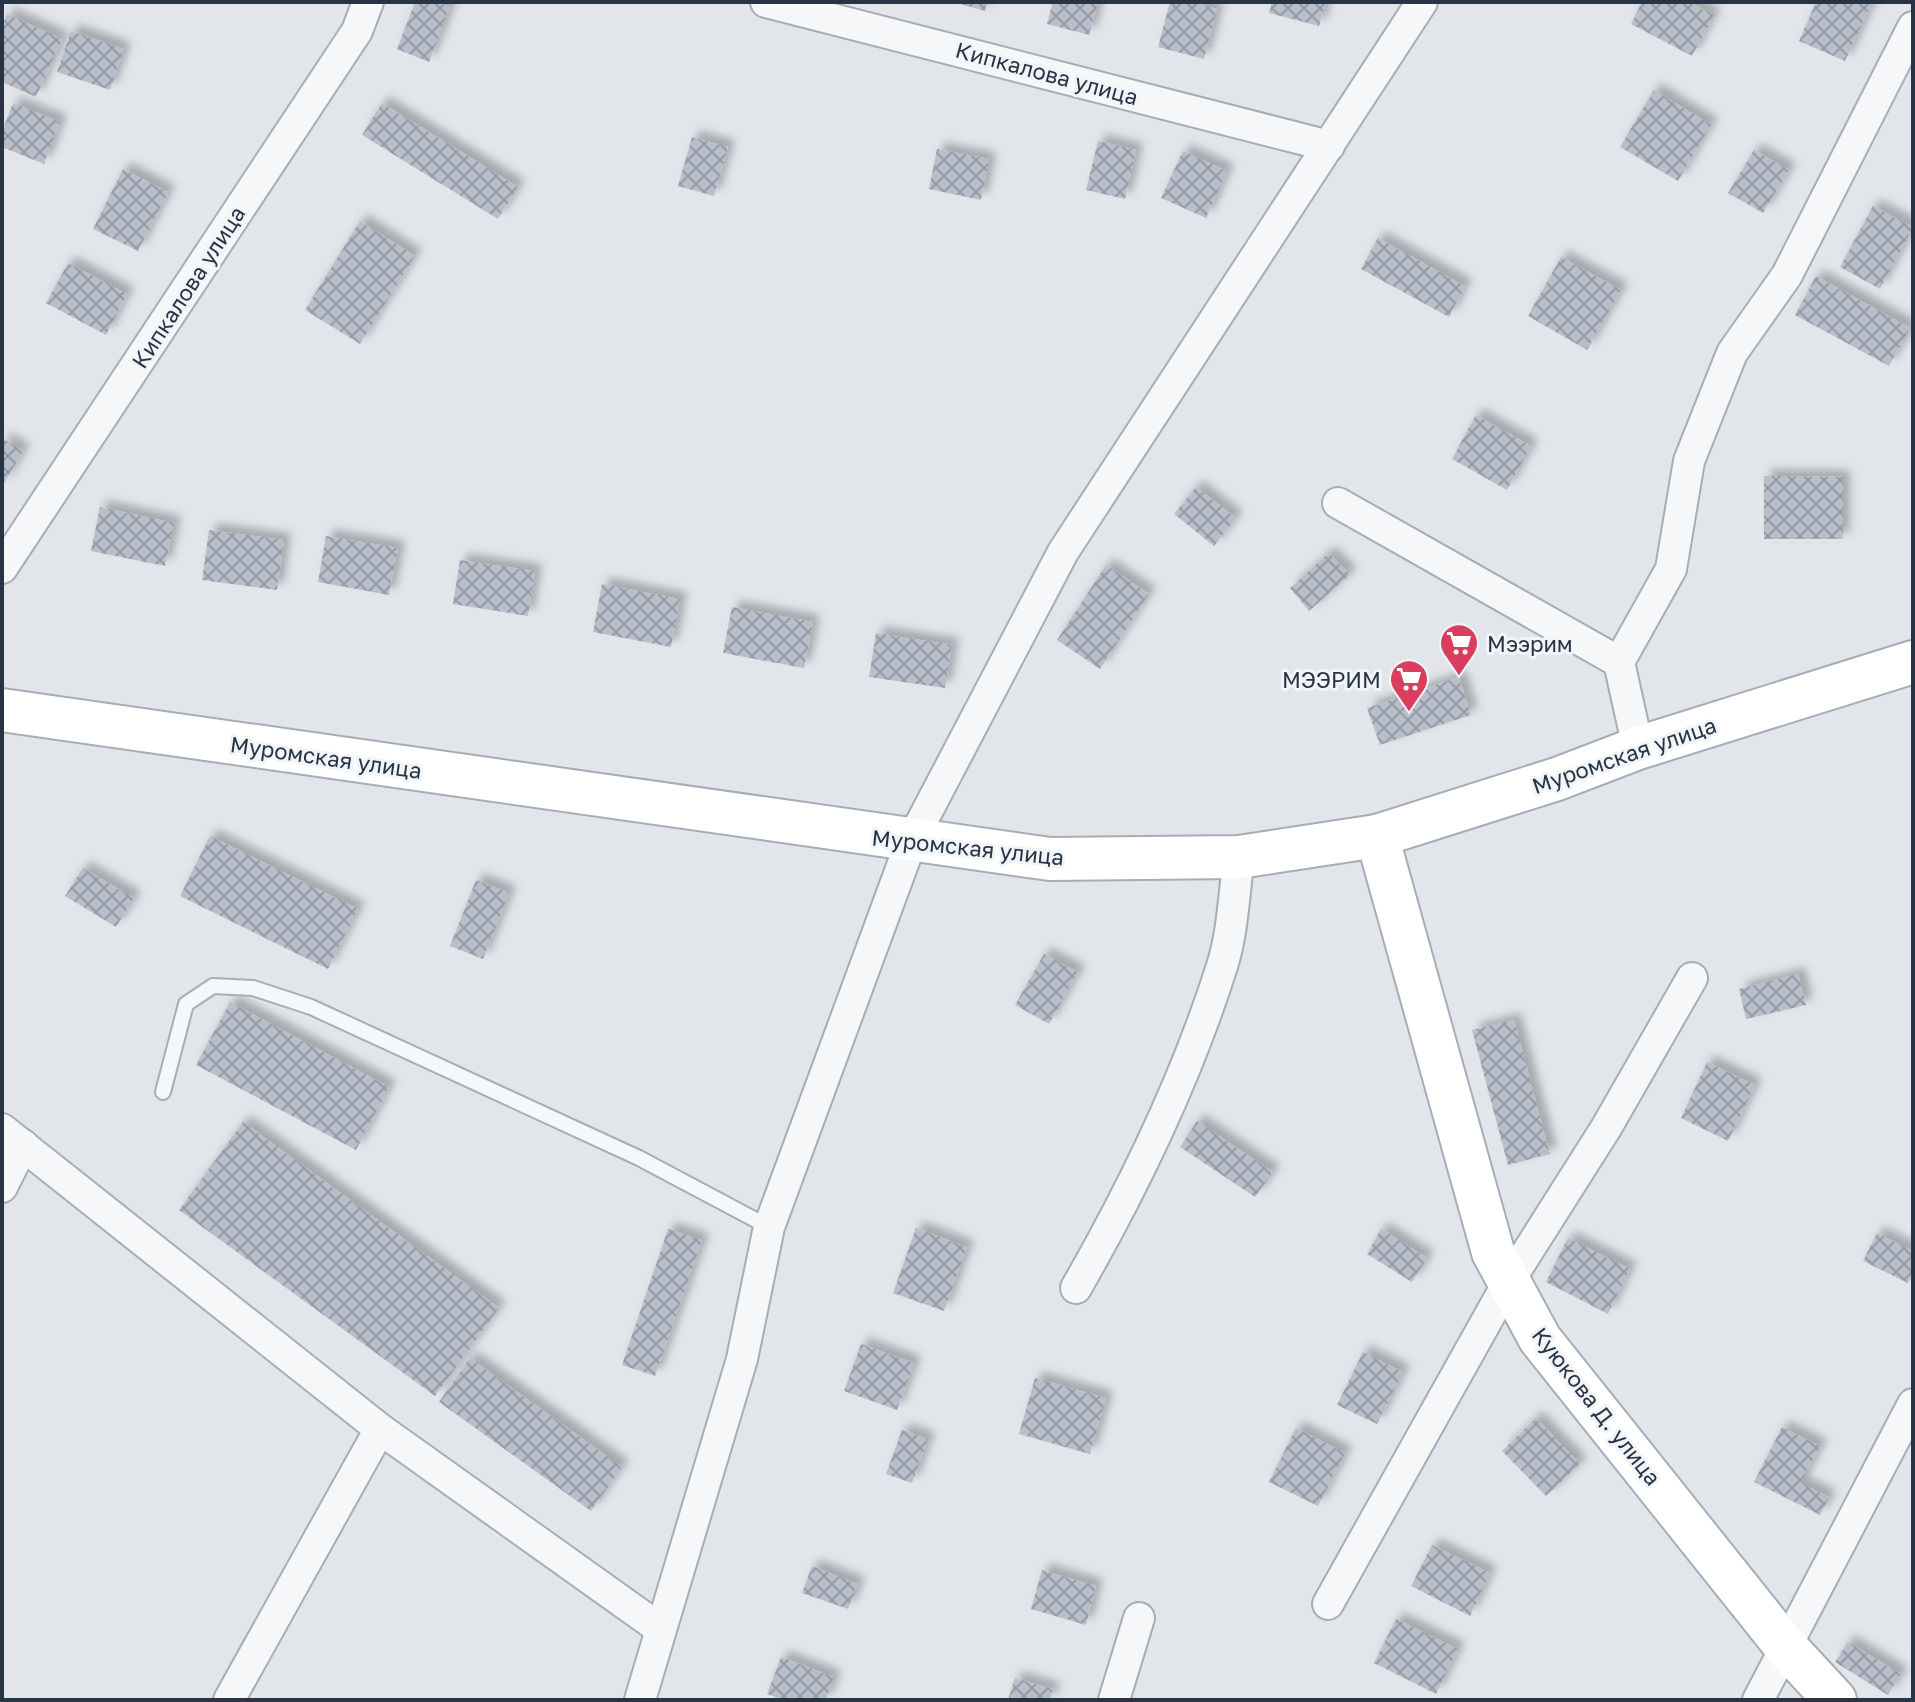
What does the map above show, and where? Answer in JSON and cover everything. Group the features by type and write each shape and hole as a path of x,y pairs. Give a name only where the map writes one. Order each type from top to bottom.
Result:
{"street":[{"name":"Кипкалова улица","path":"2,568 357,31 368,2"},
{"name":"Кипкалова улица","path":"766,2 1329,146"},
{"path":"640,1700 659,1628 742,1359 769,1227 911,842 1063,552 1422,2"},
{"path":"1638,748 1619,662 1671,569 1689,461 1732,353 1787,275 1913,27"},
{"path":"1338,503 1619,662"},
{"name":"Муромская улица","path":"2,710 911,842 1050,859 1239,857 1377,836 1557,779 1638,748 1913,662"},
{"name":"Куюкова Д. улица","path":"1377,836 1493,1252 1540,1339 1785,1646 1835,1700"},
{"path":"1076,1288 1102,1242 1176,1085 1213,990 1223,963 1239,857"},
{"path":"1328,1604 1509,1281 1606,1128 1692,978"},
{"path":"2,1187 12,1137 380,1429 659,1628"},
{"path":"1758,1700 1913,1404"},
{"path":"229,1700 380,1429"},
{"path":"1114,1700 1139,1618"}],"lane":[{"path":"163,1092 186,1004 213,986 253,988 311,1007 582,1132 769,1227"}],"building":[{"path":"415,2 437,2 450,7 429,62 397,49"},
{"path":"953,2 987,2 985,11"},
{"path":"1053,2 1098,2 1089,35 1047,24"},
{"path":"1170,2 1191,2 1217,9 1204,59 1158,47"},
{"path":"1272,2 1326,2 1319,26 1269,13"},
{"path":"1642,2 1689,2 1714,15 1692,56 1631,24"},
{"path":"1816,2 1872,2 1845,61 1799,41"},
{"path":"7,14 62,39 36,97 2,82 2,26"},
{"path":"71,31 124,49 110,90 57,72"},
{"path":"1654,90 1711,125 1678,181 1620,147"},
{"path":"13,103 60,122 44,164 2,147 2,132"},
{"path":"382,103 518,187 498,219 362,135"},
{"path":"692,137 728,147 714,196 678,186"},
{"path":"1098,141 1136,150 1125,199 1086,190"},
{"path":"937,149 989,159 981,200 929,189"},
{"path":"1754,150 1789,170 1763,213 1728,193"},
{"path":"1183,151 1227,171 1206,218 1161,198"},
{"path":"123,169 168,192 138,251 93,229"},
{"path":"1873,206 1913,227 1880,289 1840,267"},
{"path":"360,221 415,256 360,344 305,310"},
{"path":"1378,238 1465,286 1449,317 1361,269"},
{"path":"1561,257 1621,290 1587,350 1528,316"},
{"path":"68,263 127,294 106,335 46,303"},
{"path":"1816,276 1910,328 1889,366 1795,315"},
{"path":"1476,415 1531,446 1507,490 1452,459"},
{"path":"2,438 23,451 2,487"},
{"path":"1764,476 1843,477 1843,539 1764,539"},
{"path":"1196,487 1236,518 1214,546 1174,514"},
{"path":"100,507 174,523 165,566 91,551"},
{"path":"209,530 284,540 277,590 202,580"},
{"path":"326,536 398,548 389,595 318,582"},
{"path":"1329,553 1350,575 1309,611 1290,588"},
{"path":"460,560 535,571 528,616 453,604"},
{"path":"1106,565 1149,594 1100,669 1057,640"},
{"path":"602,584 680,599 671,647 593,632"},
{"path":"732,607 813,622 804,668 723,653"},
{"path":"876,633 952,645 945,688 869,677"},
{"path":"1459,677 1471,715 1380,745 1367,708"},
{"path":"210,836 358,909 328,969 180,896"},
{"path":"83,868 134,898 116,927 65,896"},
{"path":"476,880 509,893 483,959 450,946"},
{"path":"1044,954 1078,972 1049,1024 1015,1005"},
{"path":"1798,974 1806,1005 1746,1019 1739,989"},
{"path":"230,1002 389,1087 356,1150 196,1065"},
{"path":"1514,1020 1550,1154 1508,1165 1472,1030"},
{"path":"1707,1062 1755,1085 1728,1141 1681,1118"},
{"path":"1197,1121 1273,1172 1255,1197 1180,1147"},
{"path":"243,1122 499,1308 435,1396 179,1210"},
{"path":"916,1228 967,1247 944,1311 893,1293"},
{"path":"668,1229 702,1240 655,1376 622,1365"},
{"path":"1381,1229 1427,1258 1412,1282 1367,1254"},
{"path":"1877,1233 1913,1251 1913,1274 1908,1283 1863,1261"},
{"path":"1568,1238 1630,1269 1608,1314 1546,1282"},
{"path":"861,1344 914,1363 897,1410 844,1391"},
{"path":"1363,1352 1403,1372 1377,1424 1337,1405"},
{"path":"470,1358 622,1467 591,1511 439,1402"},
{"path":"1035,1378 1106,1398 1090,1454 1019,1434"},
{"path":"1536,1418 1580,1464 1546,1496 1502,1451"},
{"path":"1782,1427 1820,1446 1801,1483 1829,1497 1820,1515 1754,1482"},
{"path":"1296,1428 1345,1453 1318,1506 1269,1482"},
{"path":"902,1430 928,1439 912,1483 886,1474"},
{"path":"1432,1545 1490,1573 1470,1616 1411,1586"},
{"path":"812,1566 858,1584 848,1609 802,1593"},
{"path":"1042,1570 1096,1586 1086,1625 1031,1609"},
{"path":"1396,1619 1458,1649 1436,1694 1374,1663"},
{"path":"1848,1642 1901,1674 1888,1695 1835,1662"},
{"path":"781,1657 834,1677 826,1700 783,1700 767,1694"},
{"path":"1015,1678 1053,1689 1050,1700 1008,1700"}],"place":[{"name":"Мээрим","path":"1459,677"},
{"name":"МЭЭРИМ","path":"1409,713"}]}
